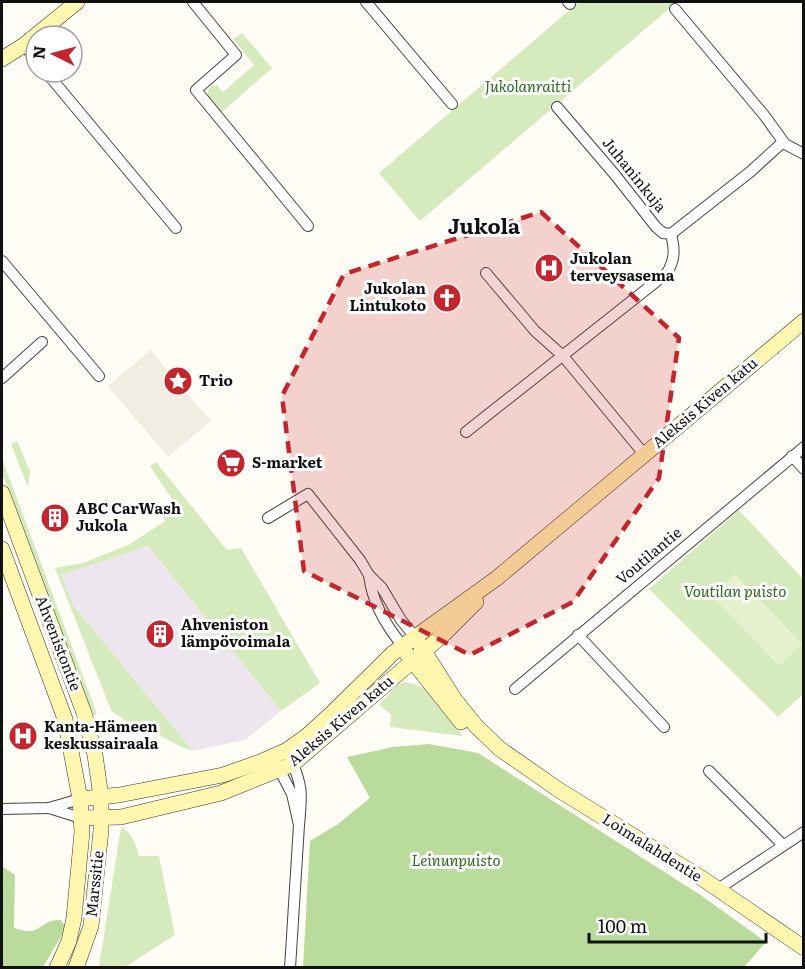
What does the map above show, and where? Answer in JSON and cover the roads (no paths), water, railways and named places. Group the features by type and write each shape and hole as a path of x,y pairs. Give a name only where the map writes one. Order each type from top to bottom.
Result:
{"main road":[{"path":"50,24 77,2"},
{"path":"2,59 24,45"},
{"name":"Aleksis Kiven katu","path":"80,799 223,775 280,753 308,735 402,646 497,578 804,321"},
{"name":"Ahvenistontie","path":"2,493 84,713 95,755 101,797"},
{"name":"Ahvenistontie","path":"2,549 65,720 77,771 80,799"},
{"name":"Aleksis Kiven katu","path":"81,818 121,818 220,793 287,768 424,651 458,620 497,578"},
{"name":"Loimalahdentie","path":"415,637 460,706 500,749"},
{"name":"Loimalahdentie","path":"402,646 460,722 478,737 718,889 804,948"},
{"name":"Marssitie","path":"76,968 91,926 102,819 101,797"},
{"name":"Marssitie","path":"57,968 69,941 74,918 82,832 80,799"}],"street":[{"path":"193,2 236,55 196,90 308,226"},
{"path":"366,2 452,104"},
{"path":"675,9 764,115 783,142 804,154"},
{"path":"56,84 176,228"},
{"name":"Juhaninkuja","path":"557,107 656,227 663,233 671,234"},
{"path":"466,432 667,273 674,262 671,234 750,172 783,142"},
{"path":"2,261 99,376"},
{"path":"486,273 535,331 563,356 644,454"},
{"path":"2,378 42,342"},
{"name":"Voutilantie","path":"515,689 804,447"},
{"path":"792,456 804,469"},
{"path":"268,518 308,494 360,560 369,575 382,588 401,620 415,637"},
{"path":"369,575 371,592 389,630 402,646"},
{"path":"578,635 664,727"},
{"path":"280,753 287,768 299,825 290,968"},
{"path":"709,771 783,845"},
{"path":"2,809 49,808 80,799"},
{"path":"49,808 81,818"},
{"path":"718,889 804,832"}],"place":[{"name":"Jukolan terveysasema","path":"549,268"},
{"name":"Jukolan Lintukoto","path":"447,298"},
{"name":"Trio","path":"178,381"},
{"name":"S-market","path":"231,463"},
{"name":"ABC CarWash Jukola","path":"55,518"},
{"name":"Ahveniston lämpövoimala","path":"160,634"},
{"name":"Kanta-Hämeen keskussairaala","path":"23,736"}],"district":[{"name":"Jukola","path":"484,227"}],"park label":[{"name":"Jukolanraitti","path":"528,87"},
{"name":"Voutilan puisto","path":"735,592"},
{"name":"Leinunpuisto","path":"456,861"}]}
